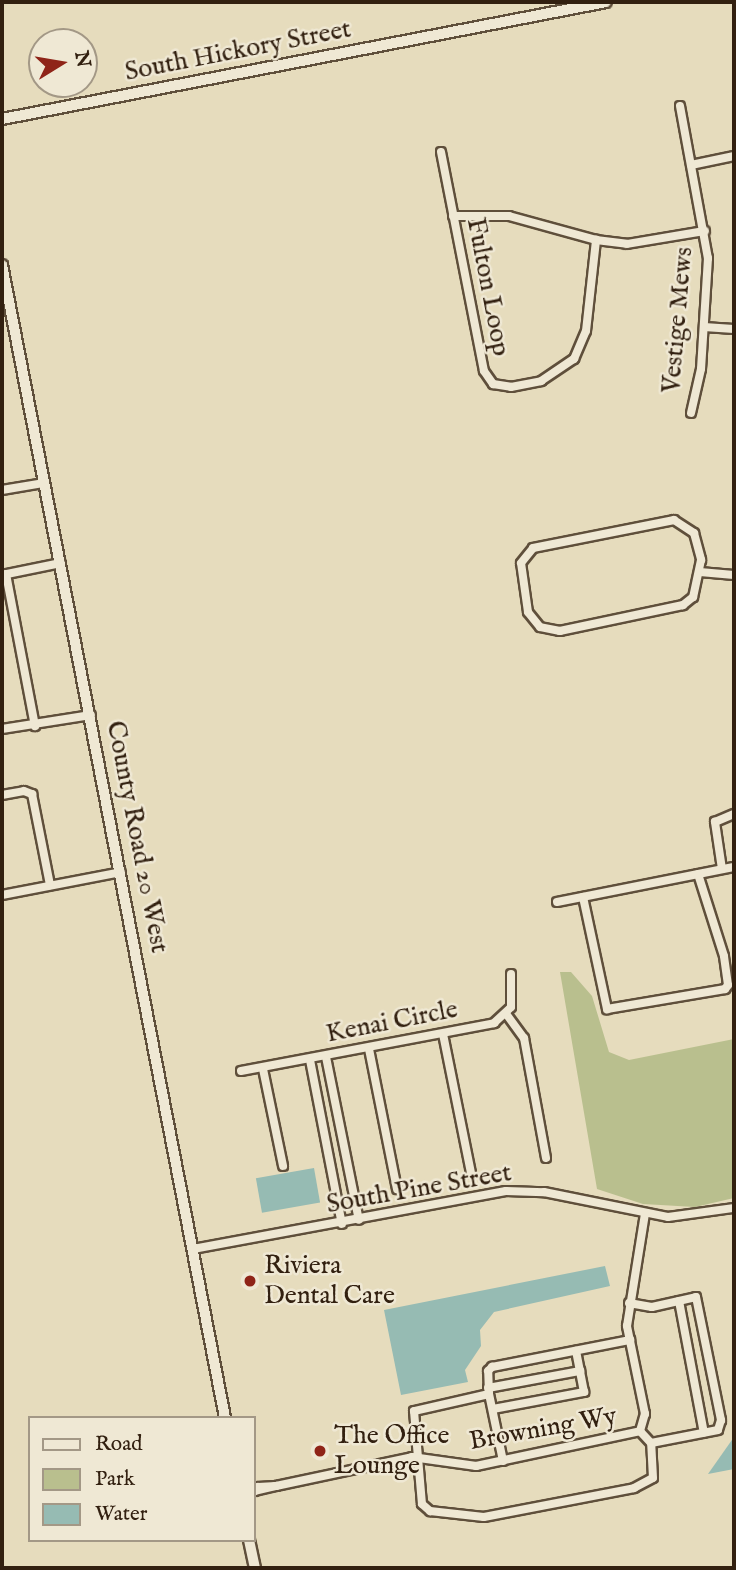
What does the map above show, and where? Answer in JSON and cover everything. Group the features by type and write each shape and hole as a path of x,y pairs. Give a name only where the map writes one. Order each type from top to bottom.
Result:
{"street":[{"name":"South Hickory Street","path":"2,120 568,6 606,2"},
{"name":"Vestige Mews","path":"680,106 708,258 704,327 691,413"},
{"name":"Fulton Loop","path":"441,152 484,372 501,387 541,381 573,359 586,331 596,240"},
{"path":"691,165 734,156"},
{"path":"453,216 509,216 596,240 638,244 705,231"},
{"name":"County Road 20 West","path":"2,265 225,1416"},
{"path":"704,327 734,329"},
{"path":"2,490 44,483"},
{"path":"662,520 691,524 698,542 700,572 693,597 676,609 560,631 538,630 528,612 521,563 523,554 543,544 662,520"},
{"path":"35,726 4,574 61,564"},
{"path":"700,572 734,575"},
{"path":"2,729 35,726 91,715"},
{"path":"2,795 24,791 32,794 50,885"},
{"path":"722,869 715,822 734,814"},
{"path":"557,902 734,867"},
{"path":"2,895 121,872"},
{"path":"583,897 607,1009 724,989 727,976 715,920 698,874"},
{"path":"511,974 514,996 507,1015 524,1038 546,1158"},
{"name":"Kenai Circle","path":"241,1071 443,1034 494,1023 507,1015"},
{"path":"443,1034 471,1173"},
{"path":"369,1049 397,1189"},
{"path":"326,1057 359,1220"},
{"path":"310,1060 342,1224"},
{"path":"263,1069 283,1166"},
{"path":"326,1140 342,1137"},
{"name":"South Pine Street","path":"193,1249 342,1224 506,1191 544,1192 645,1214 679,1217 734,1208"},
{"name":"Browning Wy","path":"256,1491 421,1458 464,1466 503,1461 640,1431 645,1414 630,1340 629,1303 645,1214"},
{"path":"629,1303 652,1307 695,1297 721,1420 718,1430 651,1443"},
{"path":"679,1301 704,1433"},
{"path":"503,1461 489,1391 488,1371 492,1367 630,1340"},
{"path":"493,1409 584,1392 576,1351"},
{"path":"580,1371 418,1408 413,1417 421,1458 426,1509 484,1517 646,1483 654,1468 651,1443 640,1431"},
{"path":"249,1542 255,1568"}],"green space":[{"path":"560,972 571,972 592,996 609,1052 629,1060 734,1039 734,1198 695,1207 643,1204 597,1189"}],"water":[{"path":"314,1168 320,1202 262,1213 256,1178"},
{"path":"605,1266 610,1286 494,1312 480,1330 481,1346 465,1370 468,1382 401,1395 384,1310"},
{"path":"734,1437 734,1469 708,1474"}],"place":[{"name":"Riviera Dental Care","path":"250,1281"},
{"name":"The Office Lounge","path":"320,1451"}]}
